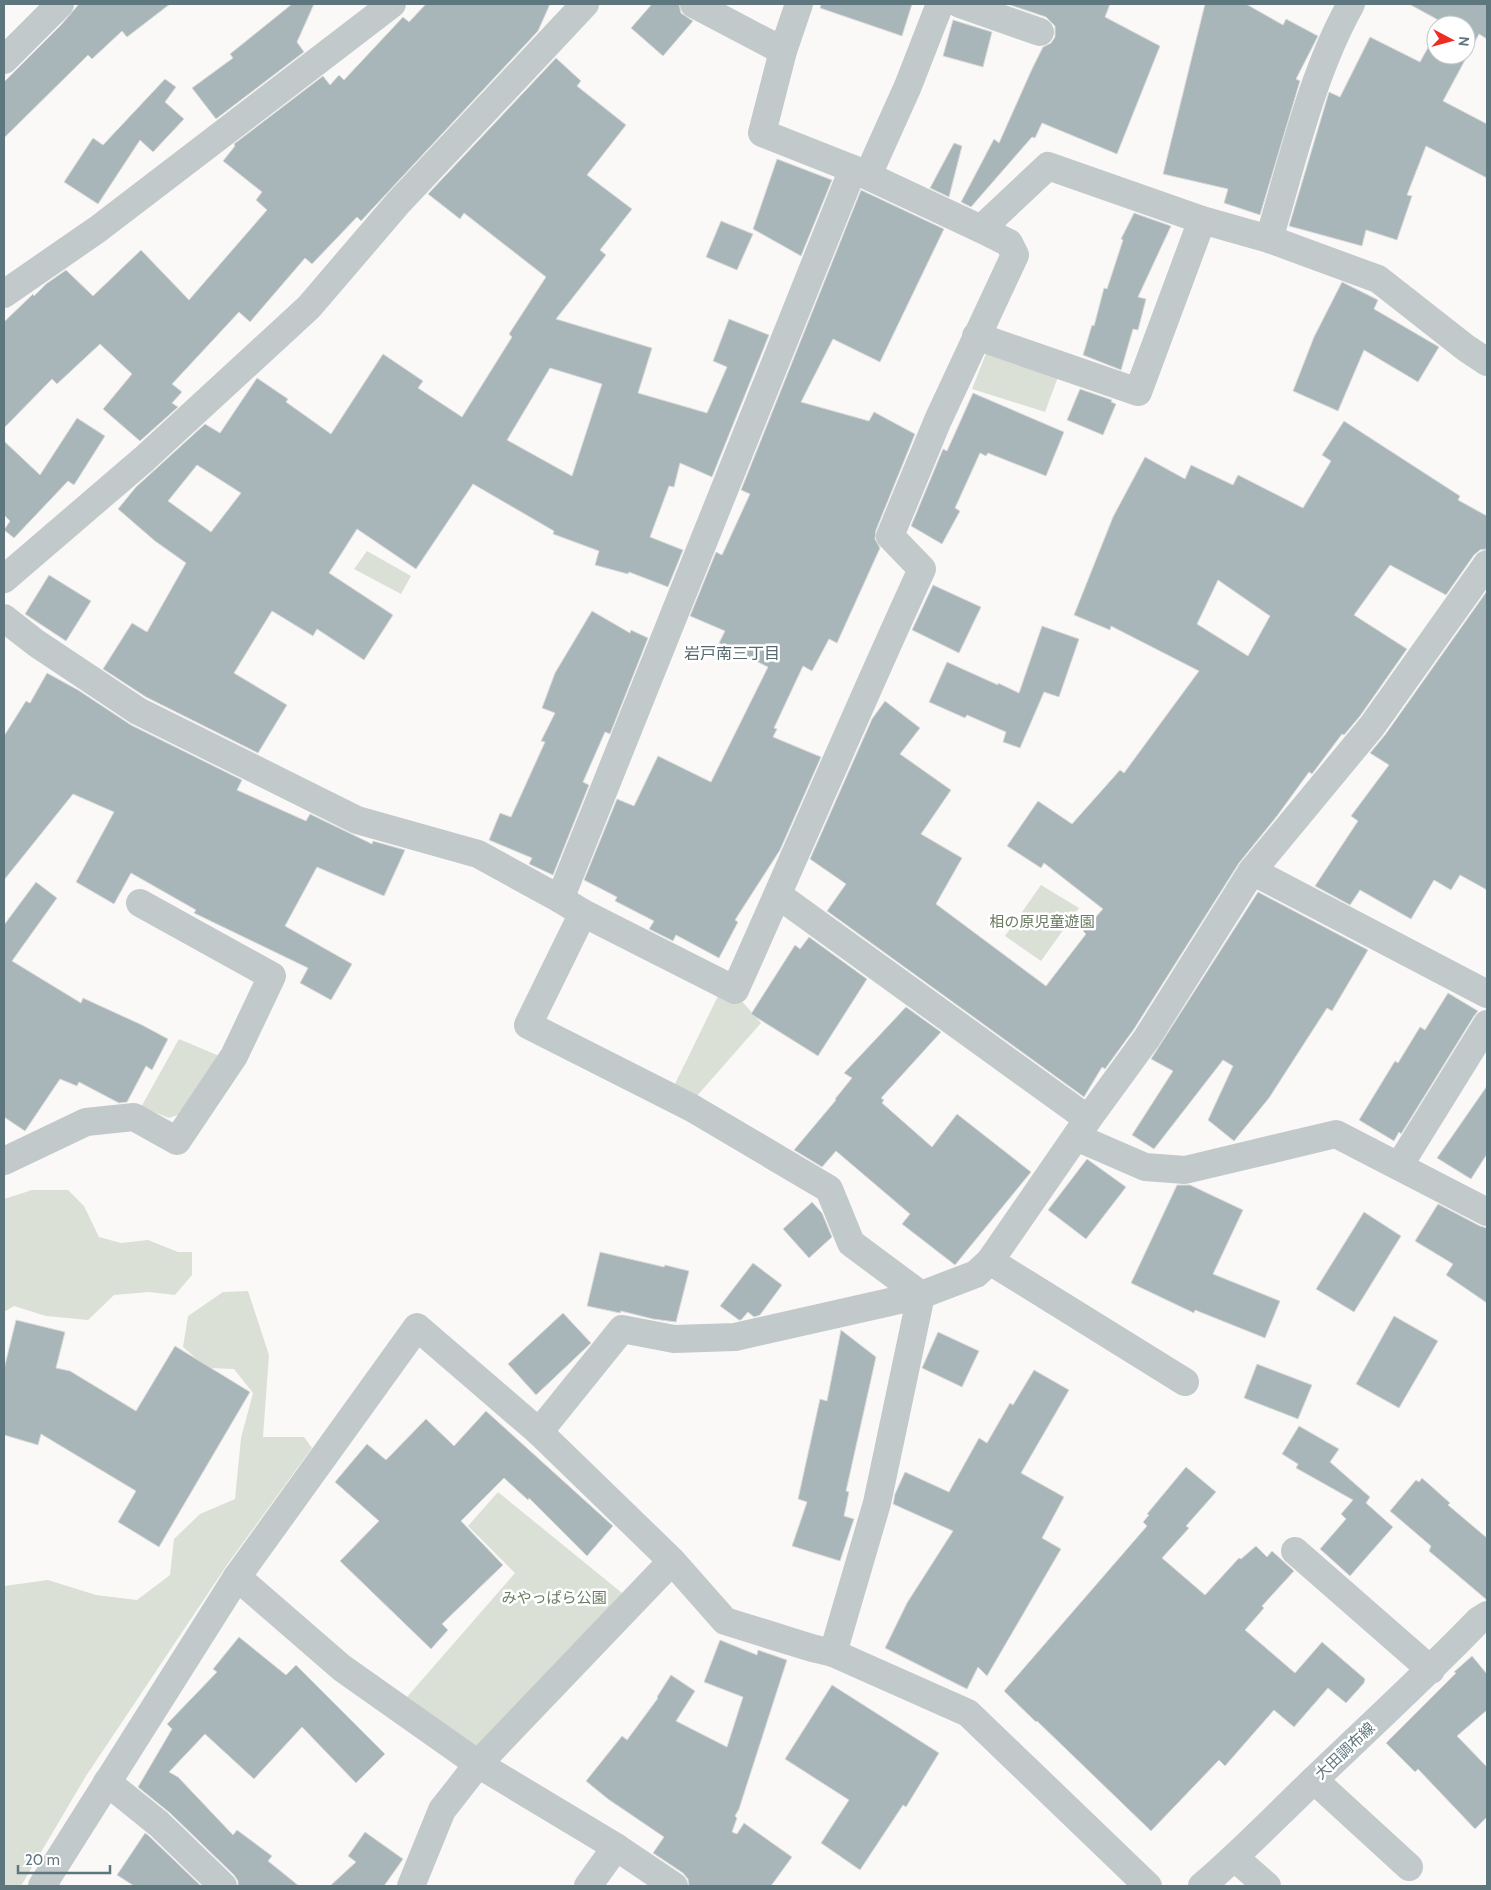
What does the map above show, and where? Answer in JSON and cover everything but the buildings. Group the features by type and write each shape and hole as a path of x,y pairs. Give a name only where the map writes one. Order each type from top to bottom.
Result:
{"street":[{"path":"4,60 60,4"},
{"path":"4,294 98,229 392,4"},
{"path":"4,579 144,459 309,307 398,203 585,4"},
{"path":"694,4 783,51"},
{"path":"4,618 36,643 138,711 357,820 478,854 560,898 583,913 735,990 873,675 922,569 890,536 938,420 1015,255 1009,243 982,229 860,172 762,134 783,51 799,4"},
{"path":"560,898 860,172 908,86 940,4"},
{"path":"960,4 1040,32"},
{"path":"1269,240 1308,108 1336,30 1351,4"},
{"path":"982,229 1048,166 1202,220 1269,240 1378,279 1466,348 1487,362"},
{"path":"976,336 1138,392 1202,220"},
{"path":"539,1432 622,1329 674,1339 735,1337 921,1295 976,1274 990,1261 1147,1038 1252,871 1372,726 1487,564"},
{"path":"1252,871 1487,994"},
{"path":"778,895 1082,1128 1145,1167 1185,1170 1336,1134 1487,1212"},
{"path":"4,1161 86,1122 134,1117 177,1140 234,1056 272,976 140,903"},
{"path":"583,913 528,1025 692,1108 829,1189 851,1243 921,1295"},
{"path":"1399,1166 1487,1024"},
{"path":"990,1261 1185,1382"},
{"path":"833,1653 877,1503 921,1295"},
{"path":"42,1886 237,1577 417,1328 539,1432 672,1561 725,1621 833,1653 968,1713 1148,1886"},
{"path":"1295,1551 1431,1670"},
{"path":"411,1886 442,1810 478,1764 672,1561"},
{"path":"237,1577 342,1668 478,1764 616,1847 674,1886"},
{"name":"大田調布線","path":"1202,1886 1235,1858 1314,1780 1431,1670 1479,1620 1487,1615"},
{"path":"1314,1780 1409,1867"},
{"path":"106,1782 159,1824 223,1886"},
{"path":"588,1886 616,1847"},
{"path":"1235,1858 1267,1886"}],"green space":[{"path":"987,351 1058,377 1045,412 972,389"},
{"path":"367,551 411,576 401,594 354,569"},
{"name":"相の原児童遊園","path":"1041,885 1079,908 1041,961 1005,936"},
{"path":"719,994 740,999 761,1023 696,1097 674,1086"},
{"path":"179,1039 224,1058 186,1112 169,1118 141,1107"},
{"path":"32,1190 68,1190 84,1206 99,1237 121,1243 148,1240 178,1252 192,1252 192,1275 175,1295 149,1292 114,1295 88,1320 46,1316 14,1306 4,1312 4,1199"},
{"path":"248,1291 269,1355 263,1437 304,1437 312,1448 229,1562 86,1776 21,1886 4,1886 4,1586 48,1580 96,1595 137,1600 170,1575 174,1539 200,1514 235,1499 241,1438 253,1393 234,1369 207,1368 183,1347 188,1316 223,1292"},
{"name":"みやっぱら公園","path":"498,1492 622,1593 479,1750 407,1697 515,1573 468,1526"}],"district":[{"name":"岩戸南三丁目","path":"732,653"}]}
